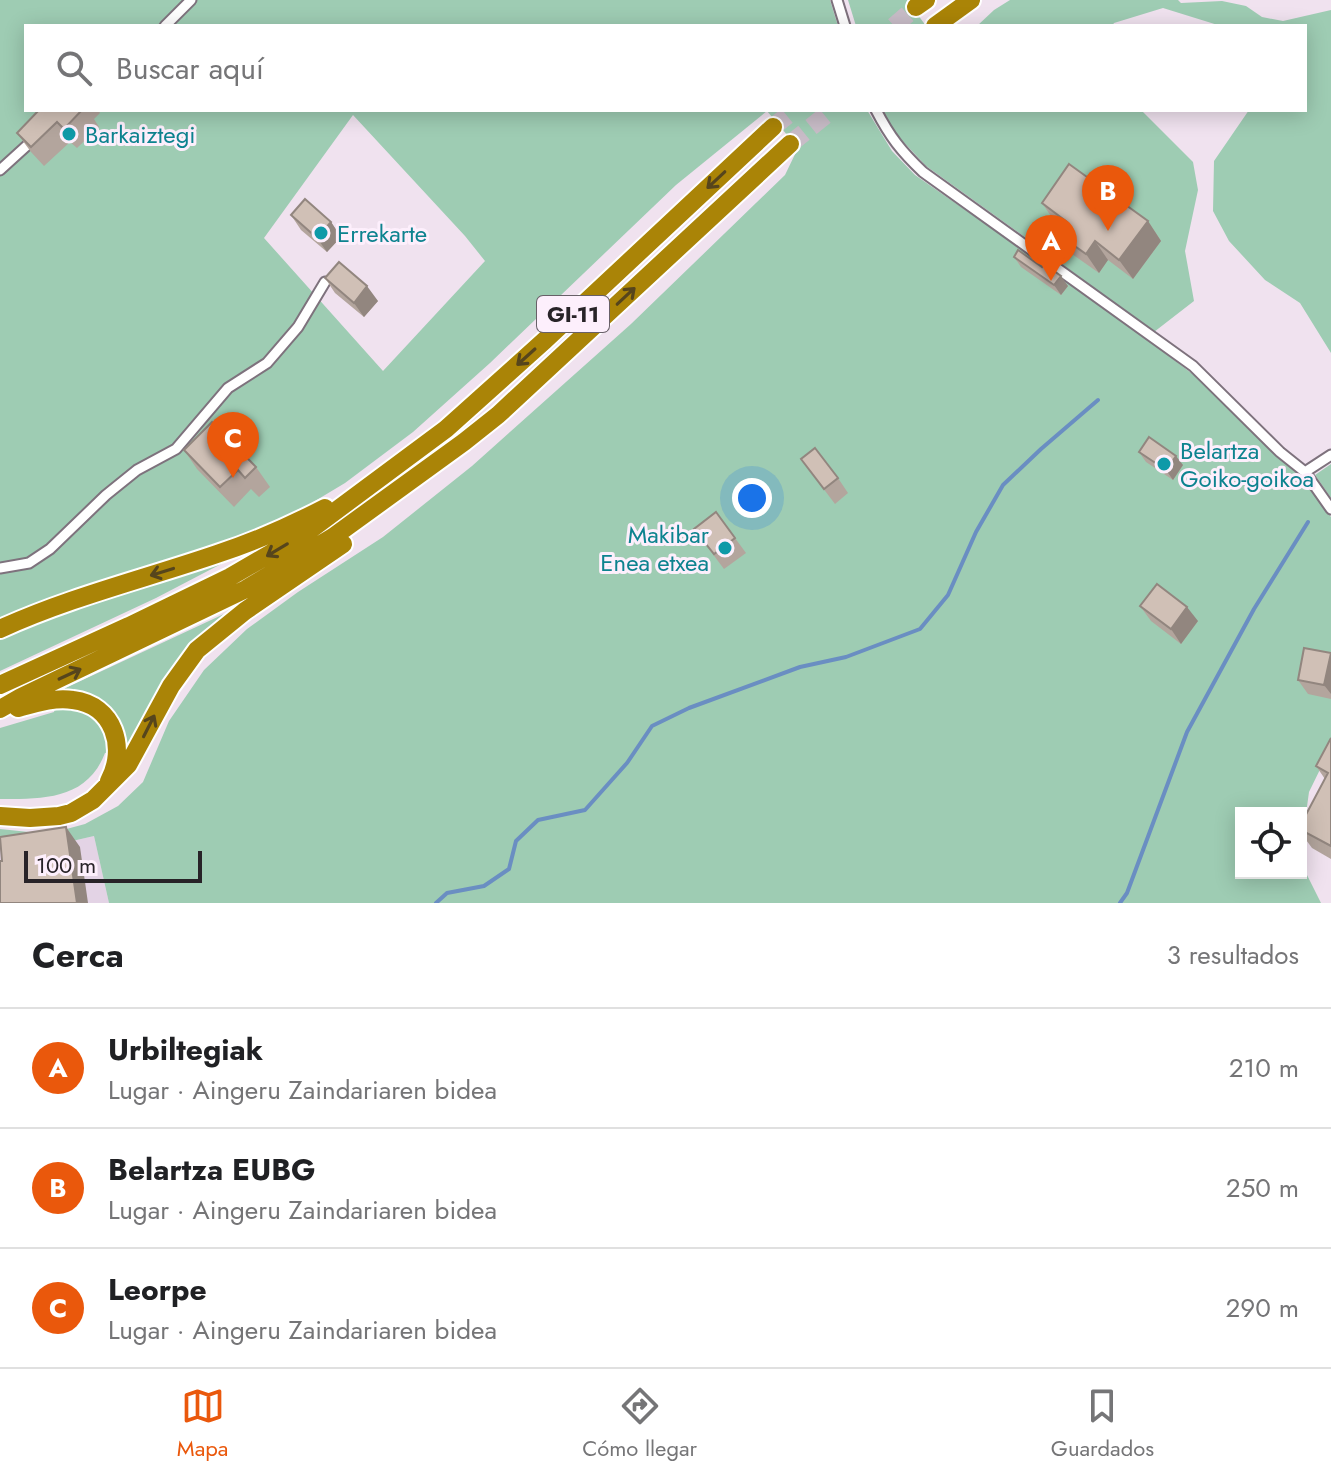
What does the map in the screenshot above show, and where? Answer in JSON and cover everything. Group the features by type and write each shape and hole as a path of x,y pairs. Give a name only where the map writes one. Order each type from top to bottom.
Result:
{"highway":[{"path":"938,24 971,0"},
{"name":"GI-11","path":"0,685 230,577 306,533 446,429 773,127"},
{"name":"GI-11","path":"0,711 21,697 246,589 333,537 498,415 790,144"},
{"path":"0,816 59,816 83,807 105,790 128,765 171,686 197,650 245,611 410,495 464,442"},
{"path":"0,629 51,608 273,533 364,489"},
{"path":"0,711 60,700 74,700 98,709 108,718 117,741 117,764 105,790"}],"street":[{"path":"167,24 191,0"},
{"path":"837,0 844,24"},
{"path":"877,112 901,151 923,172 1193,366 1280,452 1305,472 1331,509"},
{"path":"0,170 45,129"},
{"path":"0,568 29,563 50,549 137,470 176,449 228,388 267,363 298,327 325,282"},
{"path":"1305,472 1331,455"}],"shaded area":[{"path":"94,836 109,903 0,903 0,845 3,857"}],"green space":[{"path":"0,0 830,0 837,24 24,24 24,112 766,112 676,185 490,363 413,432 345,483 295,513 246,533 246,551 156,598 0,671","holes":["353,115 485,261 383,371 264,238"]},
{"path":"848,0 912,0 910,4 925,24 855,24"},
{"path":"1010,0 1222,1 1246,6 1262,17 1283,21 1331,10 1331,353 1300,303 1265,280 1229,241 1213,211 1214,161 1248,112 1307,112 1307,24 1215,24 1163,8 1113,24 979,24"},
{"path":"768,112 868,112 892,151 915,175 1104,306 1212,389 1302,477 1331,517 1331,747 1309,792 1307,807 1235,807 1235,879 1307,879 1307,875 1321,903 109,903 94,836 3,857 0,829 48,834 85,824 118,806 143,782 169,721 204,670 247,629 383,537 472,466 631,324 785,175 798,148"},
{"path":"884,112 1143,112 1193,162 1198,190 1185,251 1194,301 1154,332 926,166 895,133"},
{"path":"1331,464 1331,498 1315,475"},
{"path":"224,614 167,675 125,754 105,753 87,780 62,794 0,799 0,728 54,712 59,691"}],"building":[{"path":"37,112 80,112 64,129 57,122 31,147 17,133"},
{"path":"1069,164 1148,221 1119,260 1095,241 1086,254 1058,234 1067,222 1042,203"},
{"path":"305,199 331,222 317,238 291,215"},
{"path":"1018,250 1061,276 1054,285 1014,257"},
{"path":"339,262 367,286 354,303 325,278"},
{"path":"212,422 256,467 245,478 238,470 220,487 184,450"},
{"path":"1149,437 1176,456 1166,470 1139,452"},
{"path":"815,448 838,478 824,489 801,459"},
{"path":"716,512 735,538 714,554 694,529"},
{"path":"1157,584 1187,607 1171,629 1140,606"},
{"path":"1304,648 1331,653 1324,685 1298,680"},
{"path":"1331,738 1331,846 1307,833 1307,813 1328,773 1316,766"},
{"path":"66,827 77,903 0,903 0,837"}],"waterway":[{"path":"436,903 447,893 484,886 509,869 516,841 538,820 585,810 627,763 652,726 689,708 800,667 846,657 920,629 948,595 976,532 1003,485 1098,400"},
{"path":"1120,903 1127,893 1187,732 1254,609 1308,522"}],"tunnel":[{"path":"896,24 916,7"},
{"path":"773,127 792,112"},
{"path":"790,144 830,112"}],"place":[{"name":"Barkaiztegi","path":"69,134"},
{"name":"Belartza EUBG","path":"1108,231"},
{"name":"Errekarte","path":"321,233"},
{"name":"Urbiltegiak","path":"1051,281"},
{"name":"Belartza Goiko-goikoa","path":"1164,464"},
{"name":"Leorpe","path":"233,478"},
{"name":"Makibar Enea etxea","path":"725,548"}]}
